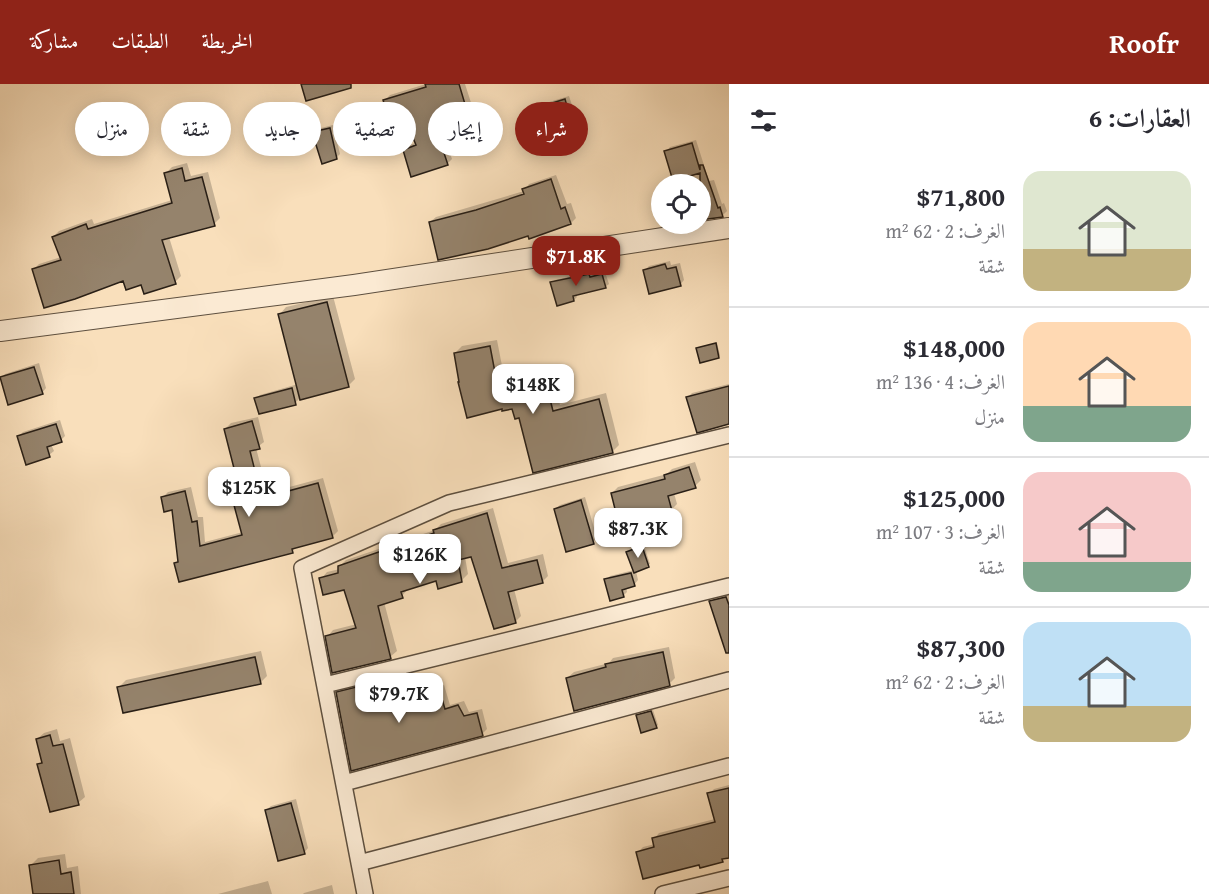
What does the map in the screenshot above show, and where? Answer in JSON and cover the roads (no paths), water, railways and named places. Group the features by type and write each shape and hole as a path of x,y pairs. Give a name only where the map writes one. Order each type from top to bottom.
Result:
{"street":[{"path":"0,331 354,285 729,228"},
{"path":"365,894 302,568 448,503 729,435"},
{"path":"325,685 729,586"},
{"path":"344,783 729,680"},
{"path":"359,863 729,766"},
{"path":"663,894 729,878"}]}
